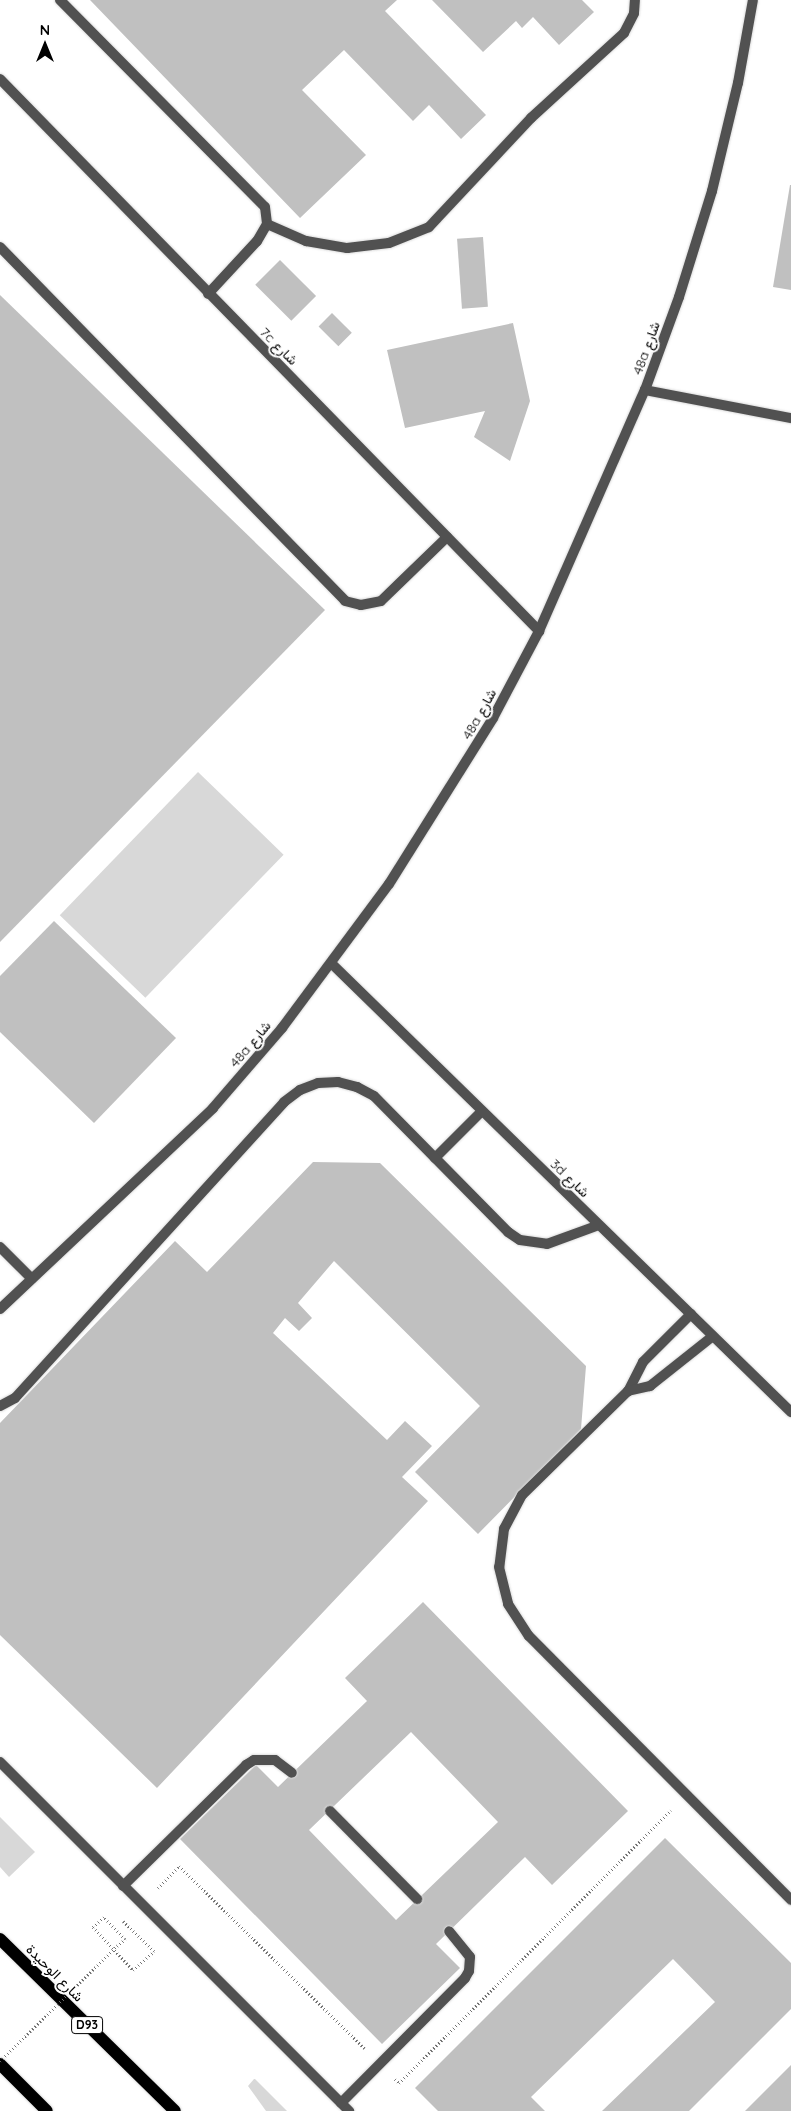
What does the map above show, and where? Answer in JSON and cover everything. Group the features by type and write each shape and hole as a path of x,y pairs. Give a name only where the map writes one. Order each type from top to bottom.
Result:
{"main road":[{"name":"شارع الوحيدة","path":"0,1939 175,2111"},
{"path":"0,2063 47,2111"}],"street":[{"path":"60,0 254,193 265,207 267,224 258,241 208,294"},
{"path":"267,224 306,241 348,248 389,243 428,227 537,113 624,33 634,14 635,0"},
{"name":"48a شارع","path":"0,1309 213,1108 282,1028 389,884 444,802 539,631 645,390 679,297 712,191 738,84 753,0"},
{"name":"7c شارع","path":"0,80 539,631"},
{"path":"0,247 346,601 361,605 381,601 447,537"},
{"path":"645,390 791,418"},
{"name":"3d شارع","path":"331,963 791,1412"},
{"path":"0,1406 15,1398 284,1102 300,1090 318,1083 338,1082 357,1086 374,1096 520,1240 533,1244 547,1244 599,1226"},
{"path":"435,1158 482,1111"},
{"path":"0,1247 32,1278"},
{"path":"691,1314 643,1362 628,1391 522,1495 504,1529 499,1567 508,1604 529,1636 791,1900"},
{"path":"628,1391 650,1386 714,1336"},
{"path":"123,1886 246,1765 265,1758 275,1760 292,1774"},
{"path":"0,1762 349,2111"},
{"path":"330,1811 417,1899"},
{"path":"341,2103 469,1972 470,1957 449,1931"}],"path":[{"path":"142,1904 179,1866 399,2083 686,1795"},
{"path":"0,2063 117,1946 125,1939 104,1917 93,1927 133,1970 154,1951 123,1921"}],"shaded area":[{"path":"198,772 284,855 145,998 60,915"},
{"path":"0,1817 35,1852 9,1877 0,1867"},
{"path":"254,2079 287,2111 266,2111 248,2086"}],"building":[{"path":"90,0 397,0 385,11 486,115 461,139 429,105 413,121 344,50 302,90 366,155 300,218"},
{"path":"432,0 582,0 594,12 559,45 533,17 522,28 516,21 483,52"},
{"path":"791,185 791,290 773,287"},
{"path":"483,237 488,307 462,309 457,239"},
{"path":"280,260 316,296 291,321 255,285"},
{"path":"0,295 325,610 0,942"},
{"path":"332,313 352,333 338,346 319,326"},
{"path":"513,323 530,401 510,461 474,437 485,411 405,428 387,350"},
{"path":"54,921 176,1038 94,1123 0,1032 0,976"},
{"path":"313,1162 380,1163 586,1366 581,1429 478,1534 415,1472 480,1406 334,1261 298,1303 312,1318 299,1331 285,1318 273,1333 387,1440 405,1421 432,1446 402,1477 428,1501 157,1788 0,1635 0,1423 175,1241 207,1272"},
{"path":"423,1602 628,1811 552,1885 525,1857 436,1944 460,1968 382,2044 180,1839 256,1765 278,1787 367,1701 345,1678","holes":["411,1732 498,1822 396,1920 309,1830"]},
{"path":"665,1838 791,1963 791,2009 689,2111 602,2111 715,2002 673,1959 531,2097 545,2111 438,2111 415,2088"},
{"path":"791,2065 791,2111 745,2111"}]}
